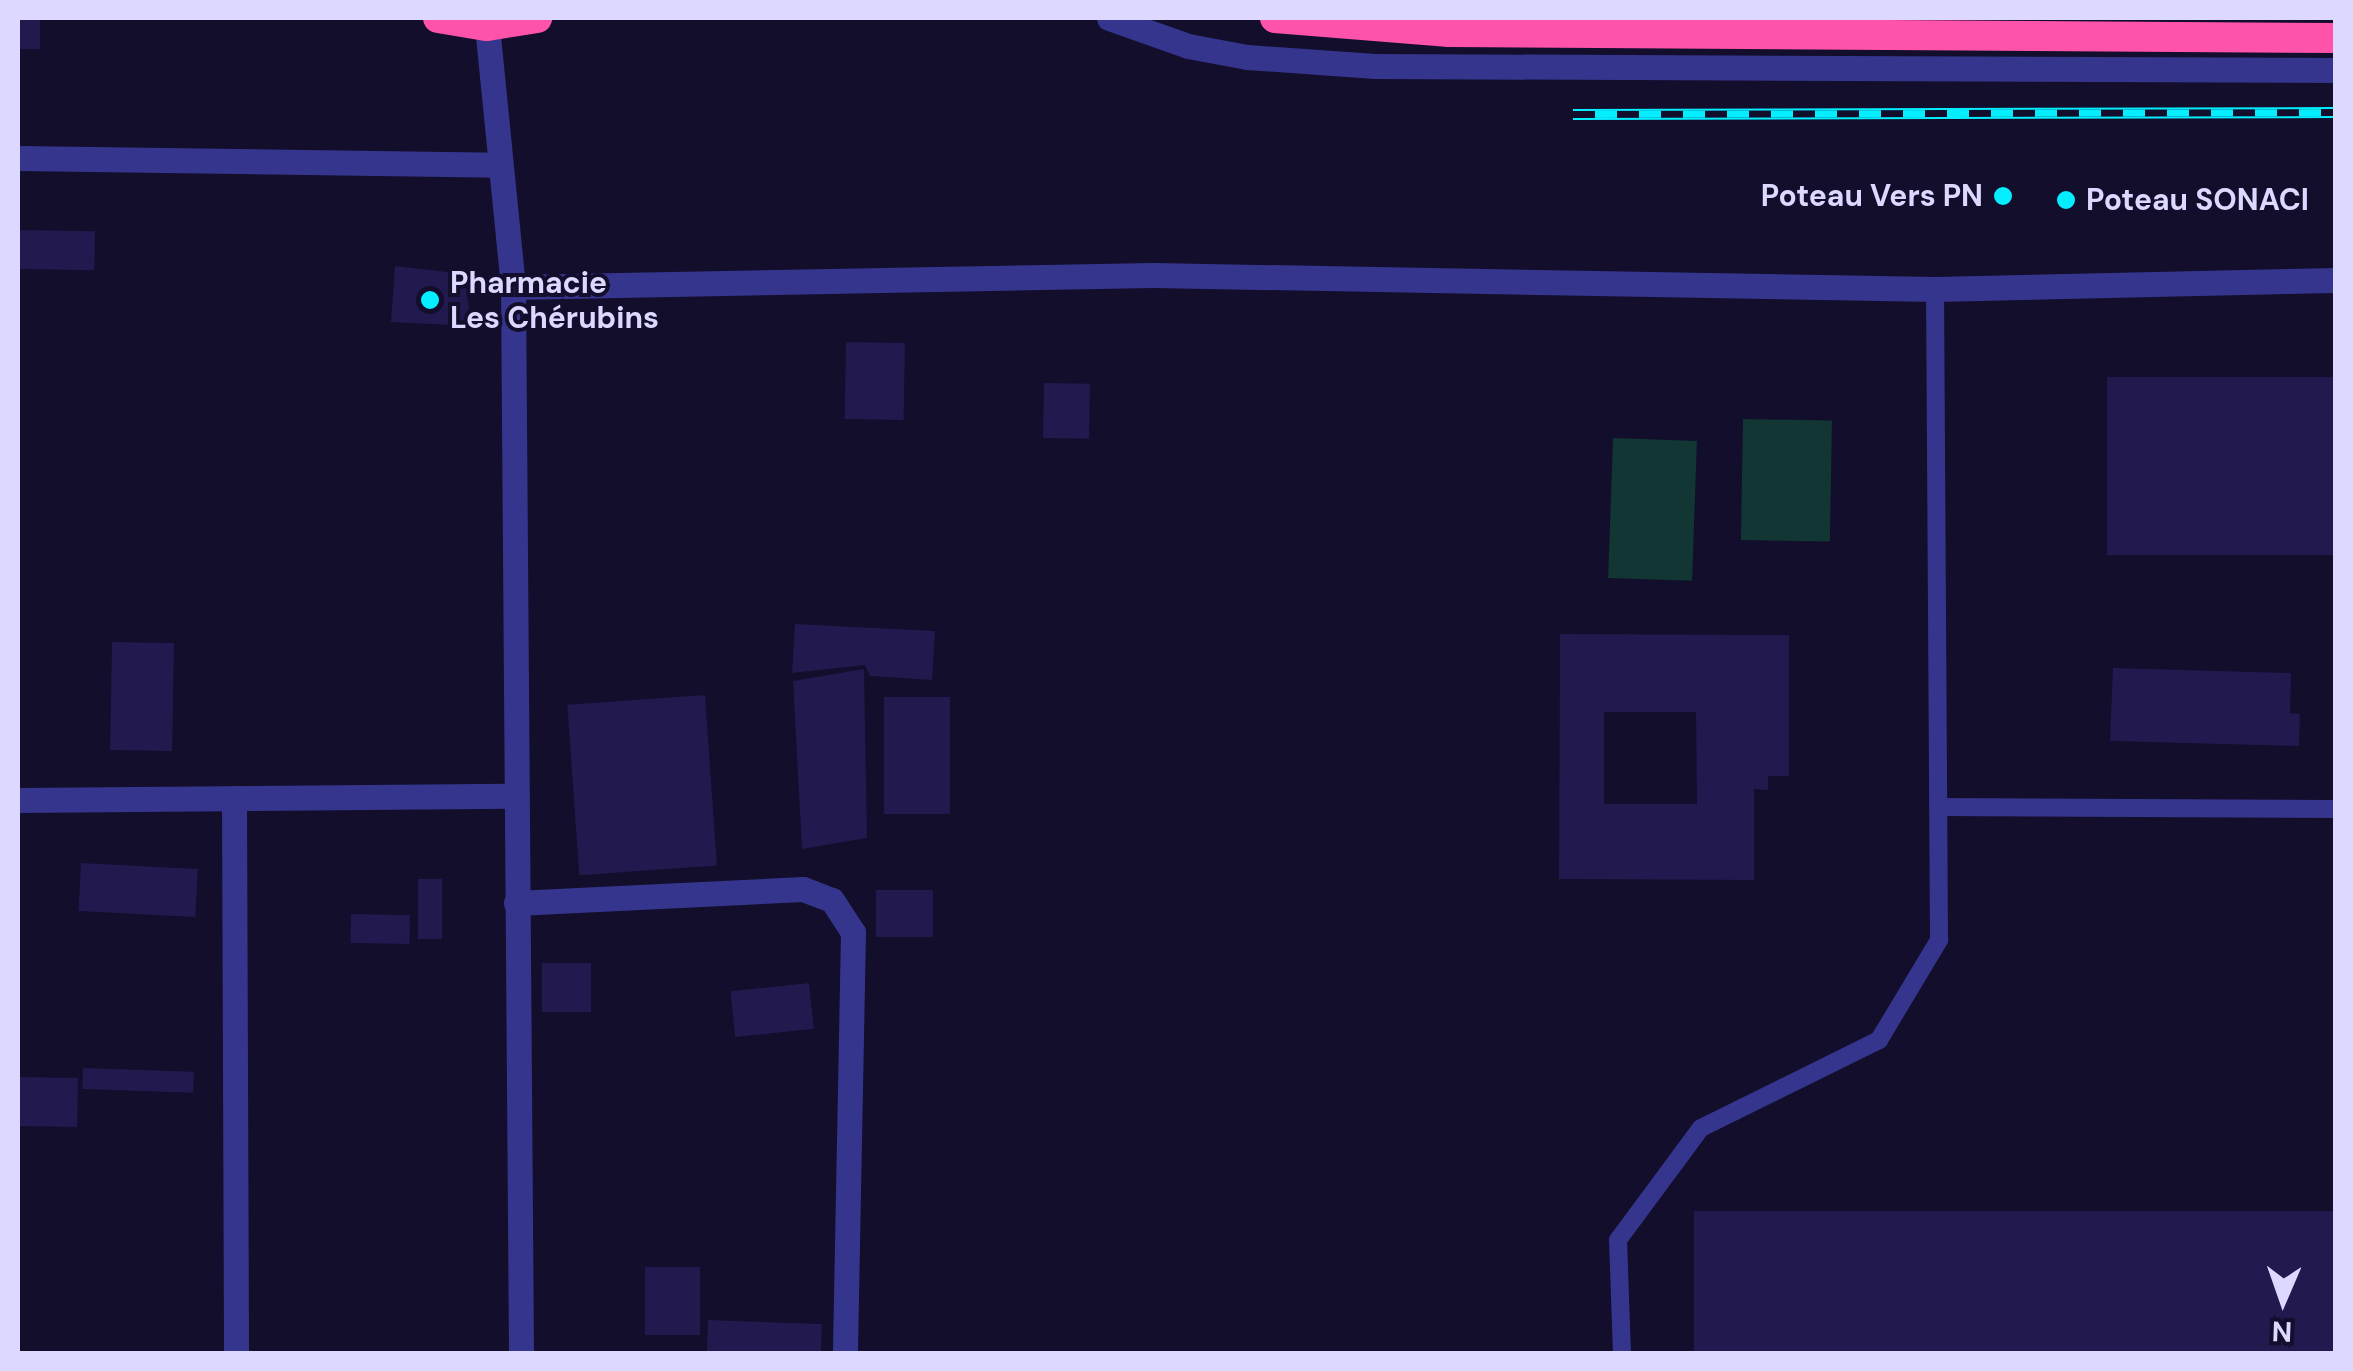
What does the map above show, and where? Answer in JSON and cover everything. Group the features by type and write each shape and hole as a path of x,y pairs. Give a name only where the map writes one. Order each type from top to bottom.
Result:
{"highway":[{"path":"438,18 487,26 537,18"},
{"path":"1275,18 1448,32 2336,38"}],"street":[{"path":"1110,18 1188,46 1247,57 1375,66 2336,70"},
{"path":"487,26 513,287 521,1354"},
{"path":"18,158 498,165"},
{"path":"513,287 1153,275 1935,289 2336,280"},
{"path":"18,800 514,796"},
{"path":"234,798 236,1354"},
{"path":"516,903 803,889 832,900 853,932 846,1354"}],"lane":[{"path":"1622,1354 1618,1240 1701,1128 1879,1040 1938,940 1935,289"},
{"path":"1938,808 2336,809"}],"green space":[{"path":"1743,419 1832,421 1830,542 1741,540"},
{"path":"1613,438 1697,441 1692,581 1608,578"}],"building":[{"path":"18,18 40,18 40,49 18,49"},
{"path":"18,230 95,231 94,270 18,269"},
{"path":"395,266 465,274 471,326 391,322"},
{"path":"846,342 905,343 904,420 845,419"},
{"path":"2107,377 2336,377 2336,555 2107,555"},
{"path":"1044,383 1090,384 1089,439 1043,438"},
{"path":"795,624 935,631 932,680 870,676 865,665 792,673"},
{"path":"1560,634 1789,635 1789,776 1768,776 1768,790 1754,789 1754,880 1559,879","holes":["1604,712 1696,712 1697,804 1604,804"]},
{"path":"112,642 174,643 172,751 110,750"},
{"path":"2113,668 2291,673 2290,713 2300,714 2299,746 2110,741"},
{"path":"864,669 867,838 802,849 793,681"},
{"path":"705,695 717,866 579,875 567,705"},
{"path":"884,697 950,697 950,814 884,814"},
{"path":"81,863 198,869 195,917 78,911"},
{"path":"418,879 442,879 442,939 418,939"},
{"path":"876,890 933,890 933,937 876,937"},
{"path":"351,914 410,915 409,944 350,943"},
{"path":"542,963 591,963 591,1012 542,1012"},
{"path":"809,983 814,1029 735,1037 730,991"},
{"path":"83,1068 194,1072 193,1093 82,1089"},
{"path":"18,1077 78,1078 77,1127 18,1126"},
{"path":"1694,1211 2336,1211 2336,1354 1694,1354"},
{"path":"645,1267 700,1267 700,1335 645,1335"},
{"path":"708,1320 822,1324 821,1354 707,1354"}],"railway":[{"path":"1573,114 2336,112"}],"place":[{"name":"Poteau Vers PN","path":"2003,196"},
{"name":"Poteau SONACI","path":"2066,200"},
{"name":"Pharmacie Les Chérubins","path":"430,300"}]}
